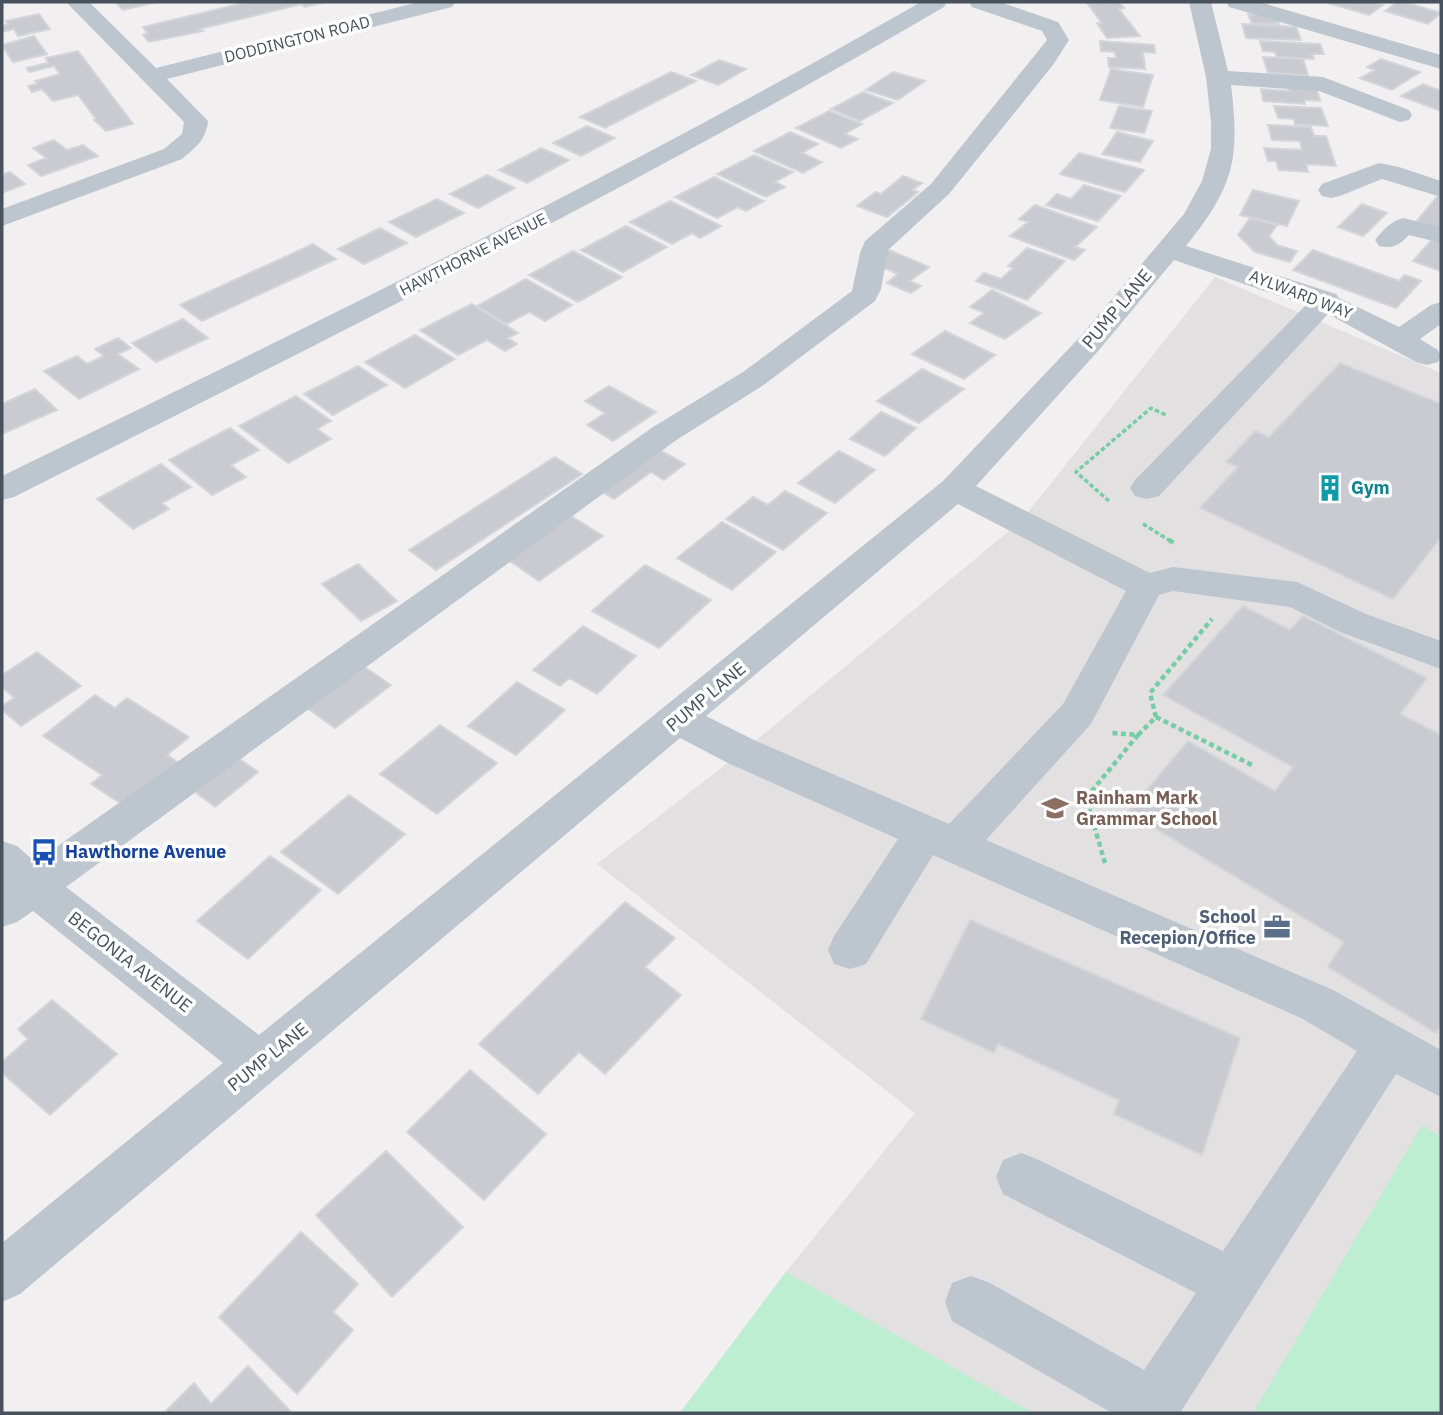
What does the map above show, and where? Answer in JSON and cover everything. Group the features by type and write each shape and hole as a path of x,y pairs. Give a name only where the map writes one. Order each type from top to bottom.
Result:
{"street":[{"path":"2,218 173,153 194,136 196,121 77,2"},
{"name":"DODDINGTON ROAD","path":"150,76 444,2"},
{"name":"HAWTHORNE AVENUE","path":"2,489 521,231 759,104 936,2"},
{"path":"12,884 653,442 754,378 865,295 875,247 940,189 1045,60 1058,40 1050,27 980,2"},
{"name":"PUMP LANE","path":"2,1276 955,489 1089,344 1195,217 1215,181 1223,149 1218,77 1200,2"},
{"path":"1237,2 1441,62"},
{"path":"1218,77 1322,84 1400,115"},
{"path":"1331,191 1379,171 1390,172 1441,189"},
{"path":"1389,240 1403,226 1441,235"},
{"name":"AYLWARD WAY","path":"1168,249 1326,300 1401,339 1427,356"},
{"path":"1147,488 1326,300"},
{"path":"1401,339 1441,311"},
{"path":"955,489 1146,586 1173,579 1297,595 1353,623 1441,655"},
{"path":"850,950 941,837 1077,714 1146,586"},
{"path":"678,720 742,752 1317,1004 1441,1075"},
{"name":"BEGONIA AVENUE","path":"12,884 260,1064"},
{"path":"971,1303 1153,1406 1388,1045"},
{"path":"1021,1177 1233,1284"}],"path":[{"path":"1111,503 1076,472 1151,408 1202,432"},
{"path":"1131,517 1213,567 1216,585 1214,616 1150,693 1156,718"},
{"path":"1094,905 1112,889 1086,798 1138,735 1156,718"},
{"path":"1156,718 1254,766"},
{"path":"1062,729 1138,735"}],"shaded area":[{"name":"Rainham Mark Grammar School","path":"1215,277 1441,373 1441,1413 680,1413 786,1272 915,1113 597,864 742,752 1021,521"}],"green space":[{"path":"1422,1125 1441,1137 1441,1413 1253,1413"},
{"path":"786,1272 1033,1413 680,1413"}],"building":[{"path":"115,2 157,2 123,10"},
{"path":"248,2 325,2 305,7 301,4 200,29 203,31 149,42 143,35 148,33 143,27"},
{"path":"1119,2 1124,8 1119,9 1140,36 1107,38 1097,23 1102,23 1087,3"},
{"path":"1373,2 1383,5 1369,15 1328,3"},
{"path":"1397,2 1441,13 1428,24 1385,11"},
{"path":"39,14 50,29 18,36 14,29 2,32 2,26 8,24 6,21"},
{"path":"1248,14 1275,15 1279,24 1252,23"},
{"path":"1242,24 1296,27 1301,40 1246,38"},
{"path":"34,36 47,54 13,62 2,45"},
{"path":"1100,41 1154,45 1155,53 1143,52 1145,69 1109,67 1108,58 1116,58 1115,52 1101,51"},
{"path":"1260,41 1320,44 1324,54 1312,54 1314,59 1277,57 1275,52 1263,51"},
{"path":"78,51 133,124 106,131 94,120 96,119 78,95 53,101 42,89 32,92 28,86 37,84 35,81 60,74 54,66 29,72 27,68 48,63 46,58"},
{"path":"1263,57 1303,59 1308,75 1268,73"},
{"path":"1381,59 1420,72 1392,90 1360,78 1375,70 1367,67"},
{"path":"719,60 746,69 718,85 691,75"},
{"path":"1111,69 1153,75 1143,107 1100,100"},
{"path":"671,72 696,81 605,128 580,117"},
{"path":"893,72 925,81 898,100 866,90"},
{"path":"1423,84 1441,91 1441,111 1401,96"},
{"path":"1288,87 1317,90 1320,101 1304,100 1305,104 1263,101 1261,89 1289,91"},
{"path":"863,92 893,103 860,121 831,109"},
{"path":"1119,106 1152,111 1144,133 1110,128"},
{"path":"1274,106 1321,108 1328,126 1295,124 1294,119 1278,118"},
{"path":"829,111 862,124 845,134 858,139 841,148 796,128"},
{"path":"1268,125 1311,127 1314,136 1326,136 1336,166 1306,164 1308,172 1279,170 1276,161 1268,161 1264,148 1302,150 1300,141 1272,140"},
{"path":"587,126 615,138 581,156 553,143"},
{"path":"790,132 818,144 802,153 822,162 803,173 754,151"},
{"path":"1117,132 1153,141 1140,162 1102,154"},
{"path":"54,140 67,150 83,145 98,156 41,176 28,165 46,158 33,148"},
{"path":"541,148 569,160 527,183 499,170"},
{"path":"1079,153 1144,170 1125,192 1060,174"},
{"path":"754,155 793,172 775,182 785,187 766,197 717,174"},
{"path":"10,172 25,184 2,193 2,175"},
{"path":"487,175 515,188 478,208 450,194"},
{"path":"903,176 922,183 913,190 918,192 887,217 857,206 876,192 881,194"},
{"path":"714,177 764,201 746,211 738,207 717,218 675,197"},
{"path":"1084,185 1121,196 1098,221 1046,205 1057,194 1071,199"},
{"path":"1253,190 1299,201 1287,226 1240,215"},
{"path":"1441,192 1441,232 1415,223"},
{"path":"437,199 464,213 416,237 389,222"},
{"path":"670,201 721,226 700,238 692,233 672,244 630,222"},
{"path":"1362,204 1387,213 1363,236 1338,227"},
{"path":"1035,205 1097,227 1075,247 1085,250 1074,260 1010,236 1028,222 1019,219"},
{"path":"1250,218 1277,225 1269,236 1277,245 1297,251 1290,262 1255,252 1238,235"},
{"path":"626,226 667,247 623,272 581,250"},
{"path":"380,228 407,243 364,264 338,249"},
{"path":"1435,236 1441,238 1441,271 1413,261"},
{"path":"313,244 336,259 202,321 180,305"},
{"path":"1027,248 1065,261 1027,300 976,281 984,273 1001,279 1013,268 1008,266"},
{"path":"889,250 929,267 910,281 921,286 911,293 887,283 898,274 872,263"},
{"path":"1313,250 1399,281 1405,275 1421,281 1396,308 1293,270"},
{"path":"573,251 622,277 578,302 529,275"},
{"path":"526,279 572,305 545,321 529,312 507,324 477,306"},
{"path":"992,290 1041,313 1005,339 970,323 984,313 970,307"},
{"path":"472,304 518,333 508,338 517,344 505,351 487,340 458,355 420,330"},
{"path":"183,319 208,338 156,362 132,343"},
{"path":"945,331 995,355 964,379 912,354"},
{"path":"415,335 455,359 405,388 365,362"},
{"path":"118,338 131,348 118,354 139,369 79,399 44,371 77,356 87,364 104,356 95,349"},
{"name":"Gym","path":"1340,363 1441,404 1441,537 1393,599 1200,508 1238,467 1226,462 1255,431 1269,437"},
{"path":"358,366 387,385 333,415 304,394"},
{"path":"922,369 964,389 919,423 877,401"},
{"path":"609,386 656,412 613,441 587,425 605,413 585,401"},
{"path":"35,389 57,410 2,434 2,404"},
{"path":"296,396 331,421 317,429 331,439 288,463 239,426"},
{"path":"881,412 916,428 885,456 850,439"},
{"path":"230,428 259,450 231,465 246,477 212,495 169,460"},
{"path":"654,447 685,464 664,480 651,472 614,499 596,488"},
{"path":"839,451 875,470 835,503 798,483"},
{"path":"555,457 582,474 436,570 409,550"},
{"path":"161,464 191,487 162,503 169,509 133,529 97,499"},
{"path":"785,491 827,513 783,550 726,519 753,497 768,505"},
{"path":"571,516 603,536 539,581 507,559"},
{"path":"722,522 776,552 732,590 677,558"},
{"path":"358,564 397,601 361,621 322,584"},
{"path":"645,565 711,600 659,648 592,611"},
{"path":"1243,606 1290,630 1303,616 1427,678 1400,714 1441,735 1441,1024 1436,1033 1328,967 1344,942 1128,812 1188,741 1275,791 1293,767 1163,695"},
{"path":"583,626 636,656 597,694 569,678 560,686 533,670"},
{"path":"37,652 81,686 21,726 2,710 2,706 14,698 2,687 2,675"},
{"path":"363,666 391,685 335,728 307,708"},
{"path":"517,682 565,710 516,755 468,726"},
{"path":"95,695 115,708 127,698 189,737 167,755 179,763 126,807 91,784 102,775 43,736"},
{"path":"440,725 497,763 437,814 380,774"},
{"path":"228,751 258,772 215,807 185,784"},
{"path":"349,795 405,834 338,894 281,852"},
{"path":"270,856 321,890 248,959 197,921"},
{"path":"625,902 675,938 645,967 681,995 605,1074 579,1052 538,1094 479,1044"},
{"path":"970,920 1240,1038 1202,1155 1114,1114 1119,1100 998,1044 994,1053 921,1019"},
{"path":"52,1000 117,1054 50,1115 2,1073 2,1062 28,1039 18,1029"},
{"path":"470,1070 546,1134 484,1200 407,1132"},
{"path":"386,1151 463,1227 392,1297 316,1215"},
{"path":"301,1232 358,1284 333,1312 353,1330 297,1394 219,1317"},
{"path":"248,1366 292,1413 164,1413 194,1383 211,1404"}],"place":[{"name":"Gym","path":"1330,488"},
{"name":"Rainham Mark Grammar School","path":"1055,808"},
{"name":"Hawthorne Avenue","path":"44,852"},
{"name":"School Recepion/Office","path":"1277,927"}]}
